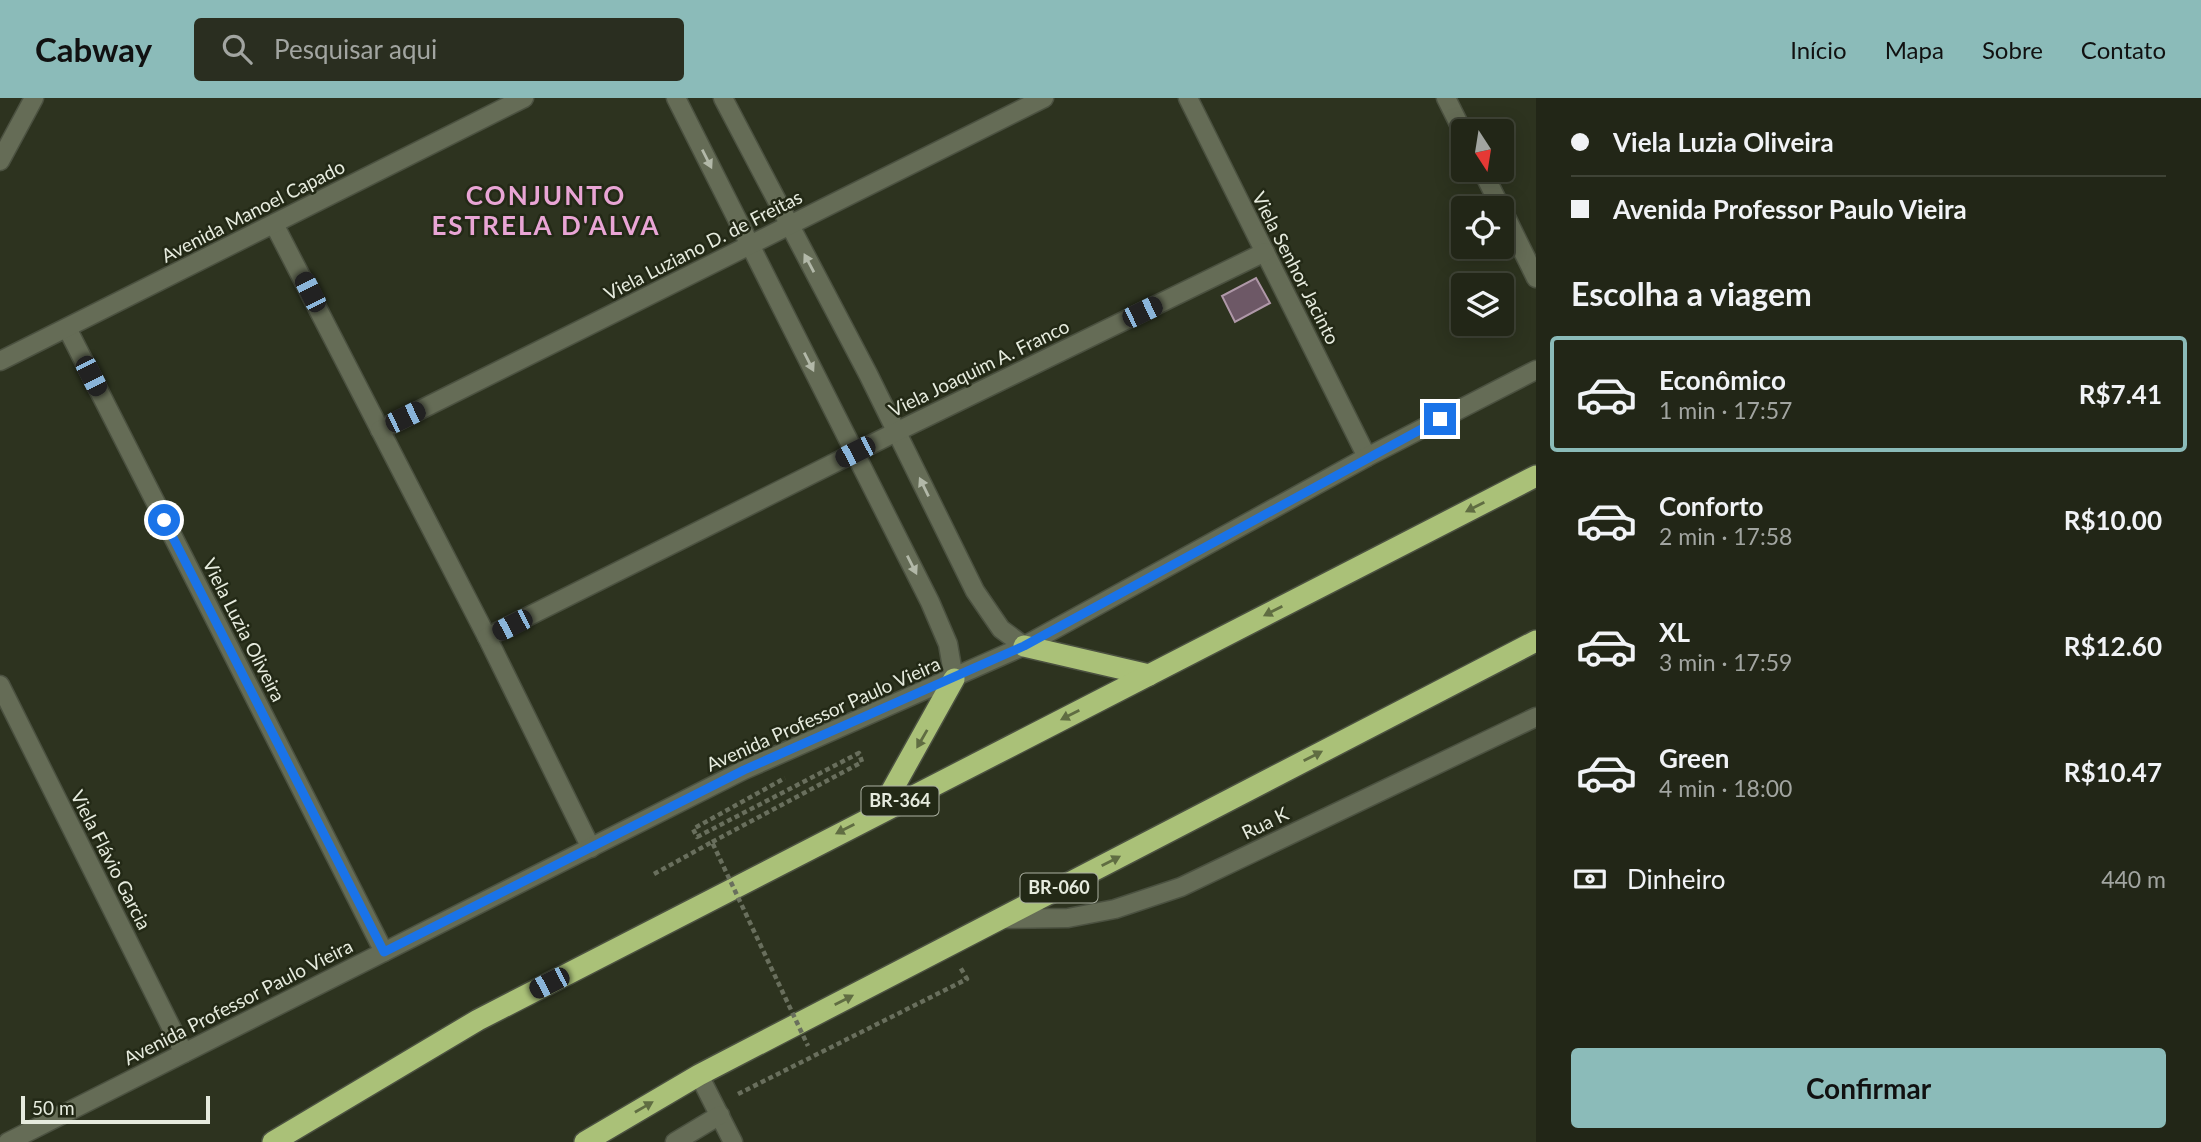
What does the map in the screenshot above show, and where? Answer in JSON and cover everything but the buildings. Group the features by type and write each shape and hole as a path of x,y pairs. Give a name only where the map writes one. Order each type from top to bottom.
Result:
{"highway":[{"name":"BR-364","path":"273,1142 478,1020 881,810 1536,476"},
{"name":"BR-060","path":"585,1142 699,1075 1536,641"},
{"path":"1024,646 1149,675"},
{"path":"881,810 954,679"}],"street":[{"path":"0,161 34,98"},
{"name":"Avenida Manoel Capado","path":"0,361 524,98"},
{"path":"676,98 934,612 948,644 954,679"},
{"path":"723,98 896,432 975,592 1000,629 1024,646"},
{"name":"Viela Luziano D. de Freitas","path":"380,430 1044,98"},
{"name":"Viela Senhor Jacinto","path":"1188,98 1367,457"},
{"path":"1446,98 1456,119"},
{"path":"274,224 487,637 591,848"},
{"path":"1514,235 1536,278"},
{"name":"Viela Joaquim A. Franco","path":"487,637 855,452 1265,252"},
{"name":"Viela Luzia Oliveira","path":"67,328 384,952"},
{"name":"Avenida Professor Paulo Vieira","path":"8,1142 744,770 1024,646 1367,457 1536,370"},
{"name":"Viela Flávio Garcia","path":"0,685 184,1053"},
{"name":"Rua K","path":"999,919 1068,918 1115,909 1181,887 1536,717"},
{"path":"699,1075 733,1142"},
{"path":"675,1142 720,1115"}],"path":[{"path":"653,874 862,762 859,753 696,837 693,829 785,778"},
{"path":"712,842 808,1046"},
{"path":"738,1094 967,979 962,966 950,972"},
{"path":"796,1052 820,1040"}],"district":[{"name":"CONJUNTO ESTRELA D'ALVA","path":"546,211"}],"route":[{"path":"164,520 384,952 744,770 1024,646 1440,419"}]}
